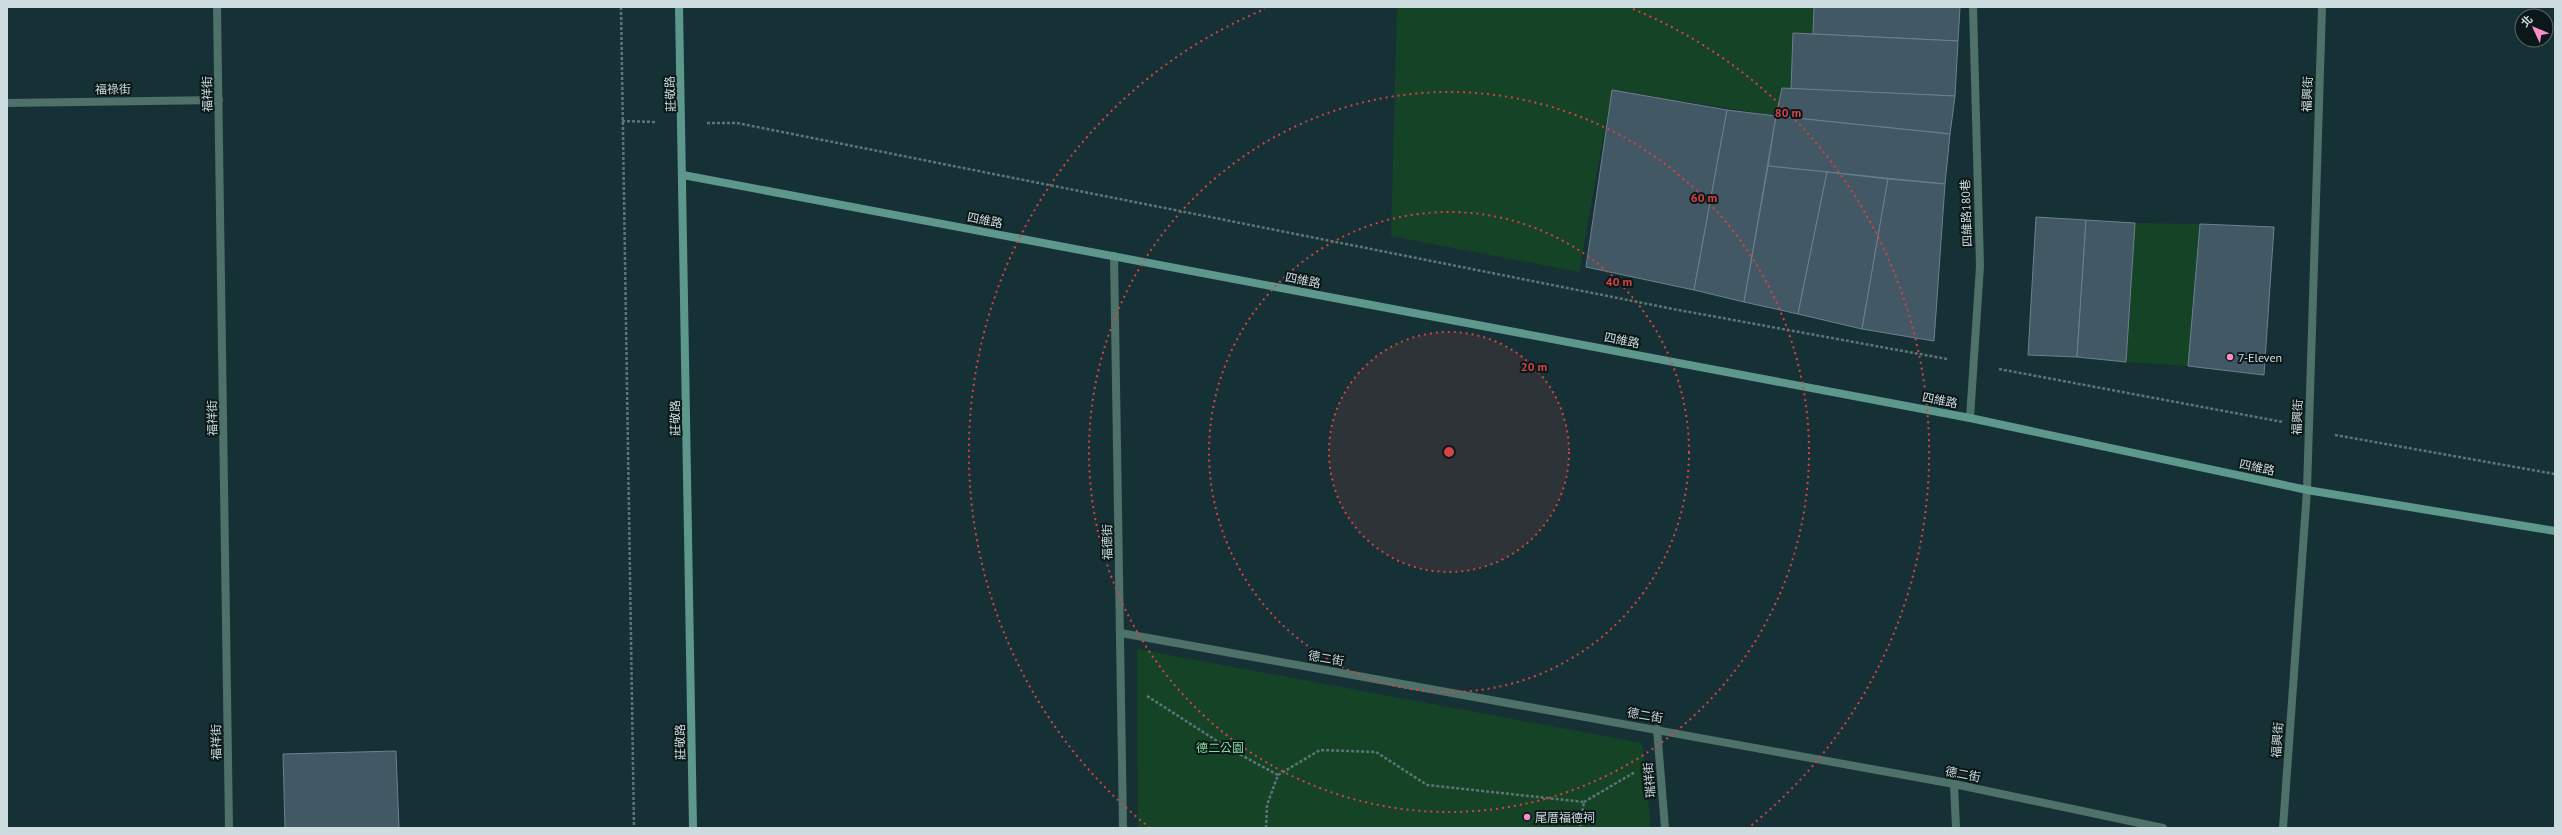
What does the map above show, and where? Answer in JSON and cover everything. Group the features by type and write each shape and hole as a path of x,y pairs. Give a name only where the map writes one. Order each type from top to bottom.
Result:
{"street":[{"name":"福祥街","path":"217,7 220,100 229,828"},
{"name":"莊敬路","path":"679,7 683,122 693,828"},
{"name":"四維路180巷","path":"1970,418 1980,266 1972,7"},
{"name":"福興街","path":"2283,828 2307,490 2322,7"},
{"name":"福祿街","path":"7,103 220,100"},
{"name":"四維路","path":"683,175 1970,418 2307,490 2555,531"},
{"name":"福德街","path":"1114,256 1123,828"},
{"name":"德二街","path":"1120,633 1657,729 1954,784 2163,828"},
{"name":"瑞祥街","path":"1657,729 1665,828"},
{"path":"1954,784 1956,828"}],"path":[{"path":"621,7 634,828"},
{"path":"622,121 737,123 1659,306 2255,415 2336,436 2555,474"},
{"path":"1121,680 1228,748 1278,775"},
{"path":"1266,828 1267,804 1278,775 1320,750 1376,752 1427,785 1584,802 1659,758"},
{"path":"1580,828 1584,802"}],"green space":[{"path":"1397,7 1814,7 1813,34 1793,33 1791,89 1782,88 1776,116 1612,90 1579,272 1391,236"},
{"path":"2135,223 2200,224 2188,366 2126,362"},
{"name":"德二公園","path":"1137,649 1642,743 1651,828 1138,828"}],"building":[{"path":"1814,7 1960,7 1958,41 1813,34"},
{"path":"1793,33 1958,41 1955,96 1791,89"},
{"path":"1782,88 1955,96 1950,134 1776,116"},
{"path":"1612,90 1727,110 1694,290 1586,267"},
{"path":"1727,110 1776,116 1744,302 1694,290"},
{"path":"1776,116 1950,134 1945,184 1768,166"},
{"path":"1768,166 1827,172 1798,314 1744,302"},
{"path":"1827,172 1888,179 1862,329 1798,314"},
{"path":"1888,179 1945,184 1934,341 1862,329"},
{"path":"2036,217 2086,220 2077,357 2028,355"},
{"path":"2086,220 2135,223 2126,362 2077,357"},
{"path":"2200,224 2274,227 2264,375 2188,366"},
{"path":"396,751 399,828 285,828 283,754"}],"place":[{"name":"7-Eleven","path":"2230,357"},
{"name":"尾厝福德祠","path":"1527,817"}]}
